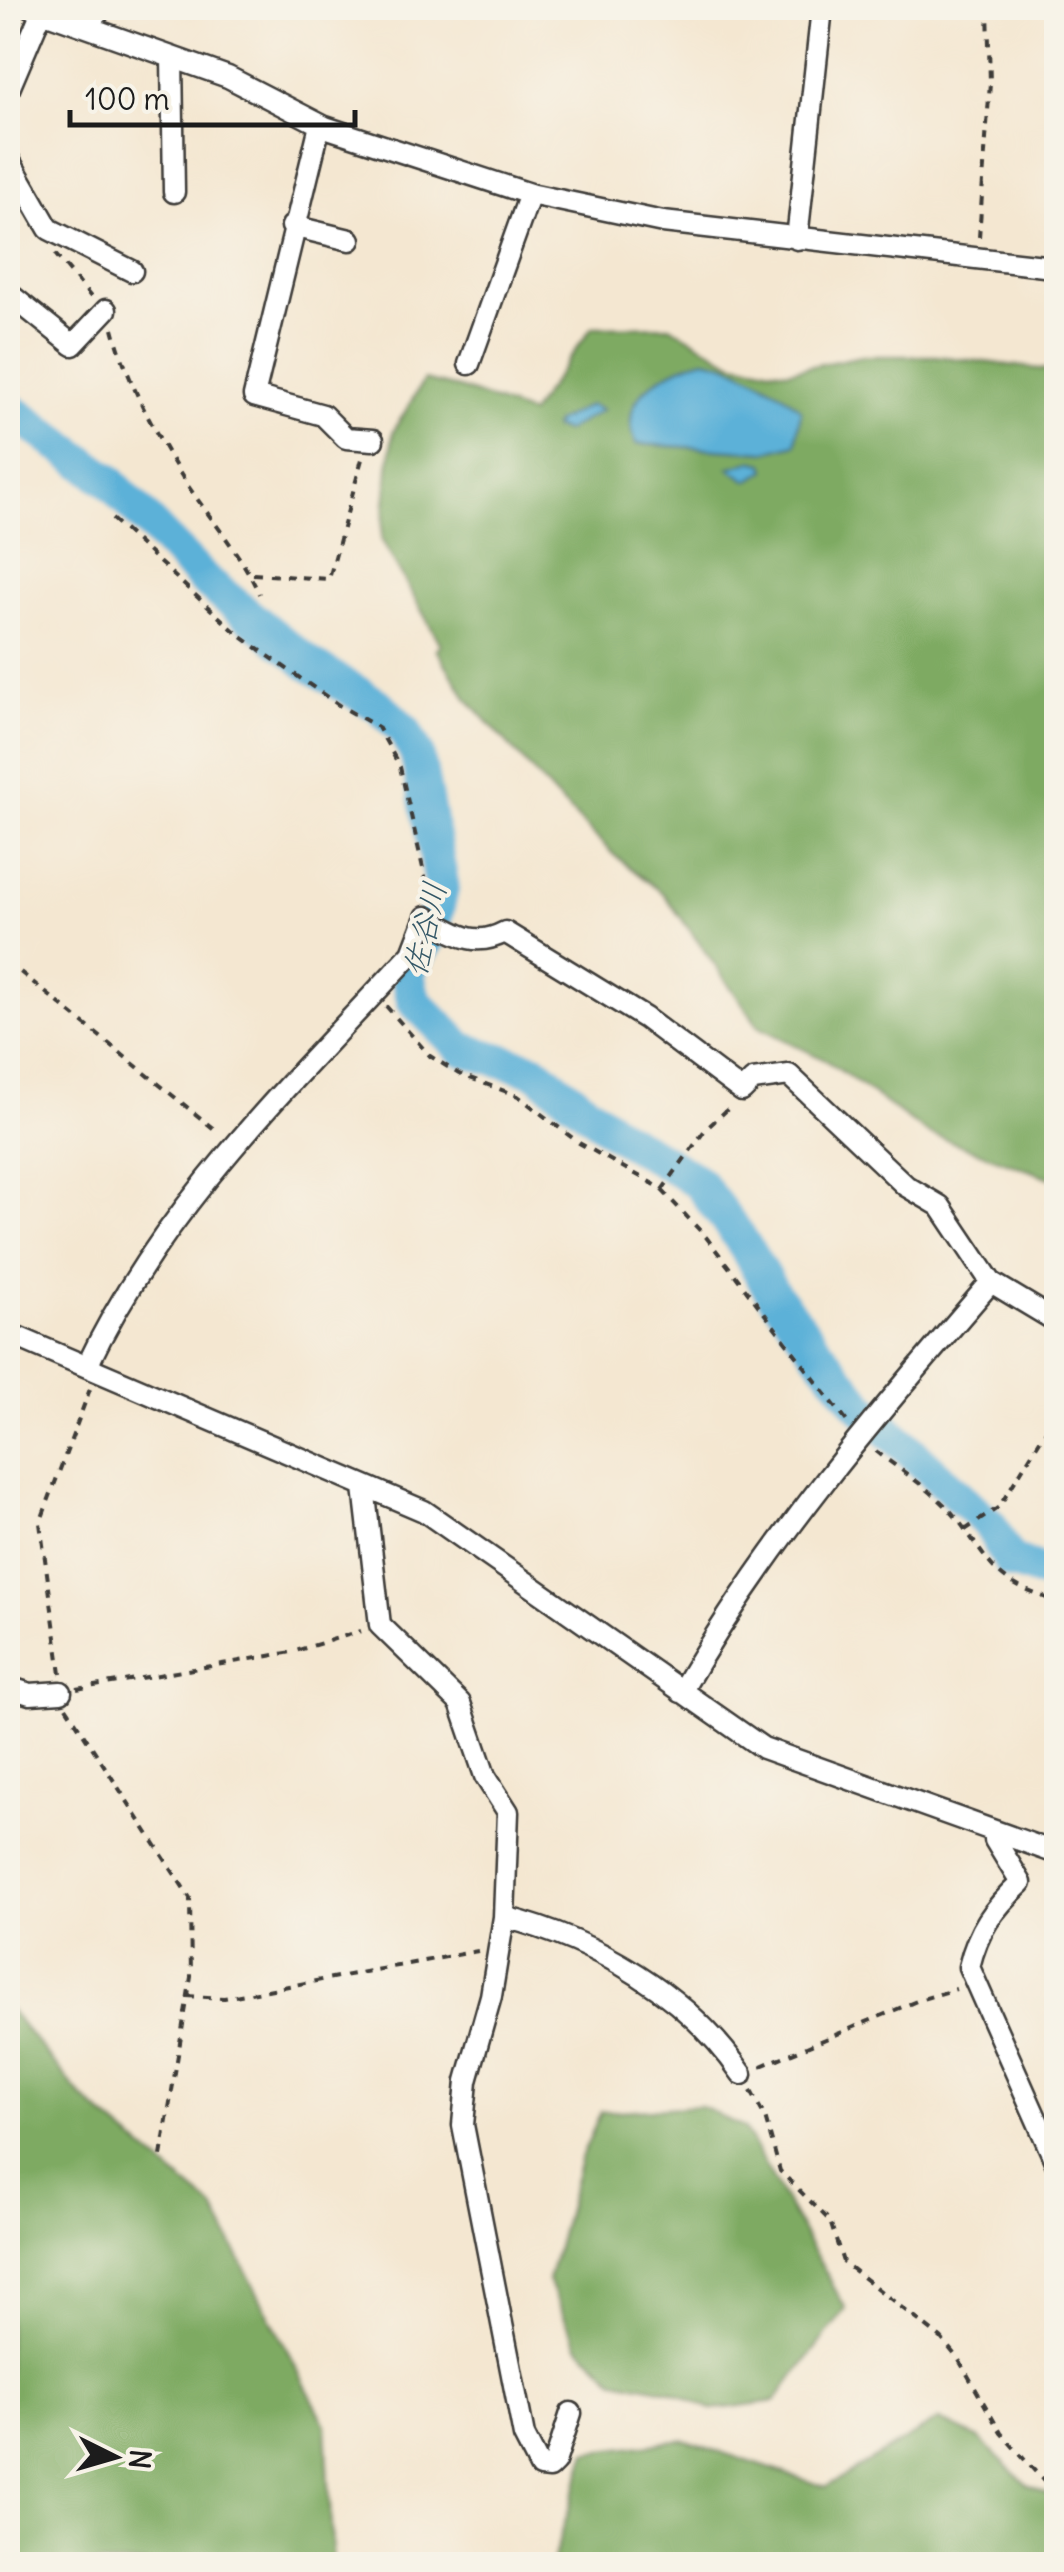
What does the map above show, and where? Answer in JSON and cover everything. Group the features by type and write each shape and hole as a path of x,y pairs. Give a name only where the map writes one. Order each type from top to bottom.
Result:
{"street":[{"path":"84,26 103,8"},
{"path":"797,238 822,8"},
{"path":"8,91 38,9 228,77 320,125 472,179 530,194 663,222 978,260 1056,264"},
{"path":"172,57 174,192"},
{"path":"320,125 292,226 254,396 323,415 346,438 368,440"},
{"path":"8,158 49,229 132,271"},
{"path":"469,364 530,194"},
{"path":"292,226 350,240"},
{"path":"8,293 73,345 106,310"},
{"path":"92,1368 177,1214 235,1144 412,953 426,917 470,942 488,941 505,932 644,1018 742,1091 752,1080 789,1075 906,1186 940,1206 992,1282 1056,1321"},
{"path":"682,1692 730,1608 858,1436 992,1282"},
{"path":"8,1333 424,1511 762,1748 1056,1854"},
{"path":"364,1487 380,1626 460,1703 485,1776 508,1812 504,1917 491,1996 467,2081 463,2125 524,2436 540,2467 549,2468 555,2462 570,2412"},
{"path":"8,1687 30,1694 60,1692"},
{"path":"995,1831 995,1840 1021,1883 996,1906 978,1934 969,1967 1056,2163"},
{"path":"504,1917 584,1946 638,1974 718,2038 742,2074"}],"path":[{"path":"978,260 990,83 988,8"},
{"path":"49,229 51,248 106,310 123,367 179,472 250,574 259,594"},
{"path":"250,574 329,578 342,519 368,440"},
{"path":"112,520 240,636 378,728 400,766 431,903 426,917"},
{"path":"8,962 235,1144"},
{"path":"374,995 430,1056 459,1074 518,1096 580,1144 662,1190 706,1237 858,1436 952,1513 999,1576 1015,1588 1056,1601"},
{"path":"662,1190 704,1130 742,1091"},
{"path":"92,1368 40,1523 60,1692 68,1715 190,1898 187,1996 161,2156"},
{"path":"964,1531 999,1506 1056,1414"},
{"path":"60,1692 292,1652 380,1626"},
{"path":"187,1996 224,1998 497,1947"},
{"path":"977,1983 918,2000 742,2074 765,2117 780,2171 830,2221 843,2262 942,2338 1002,2433 1056,2495"}],"green space":[{"path":"670,326 734,363 787,371 862,356 937,356 1056,371 1056,1180 927,1133 827,1061 759,1027 664,894 614,855 468,700 436,649 441,645 381,539 393,432 424,380 462,389 530,414 592,327"},
{"path":"8,2008 84,2099 213,2207 326,2425 333,2564 8,2564"},
{"path":"701,2106 744,2128 846,2309 775,2401 713,2410 671,2391 615,2380 577,2345 548,2281 580,2160 601,2112"},
{"path":"939,2420 980,2439 1027,2485 1056,2498 1056,2564 552,2564 587,2452 684,2440 826,2487"}],"water":[{"path":"705,359 742,372 793,402 801,410 796,444 765,452 636,444 631,419 648,387 682,366"},
{"path":"589,405 602,410 566,431 553,428 555,423"},
{"path":"751,461 764,464 766,470 748,481 729,468"}],"waterway":[{"name":"佐谷川","path":"8,408 108,480 202,578 309,664 379,706 404,730 417,754 442,886 431,934 407,973 414,1001 462,1049 534,1070 618,1134 698,1182 738,1235 774,1295 858,1403 990,1525 1010,1561 1056,1576"}]}
